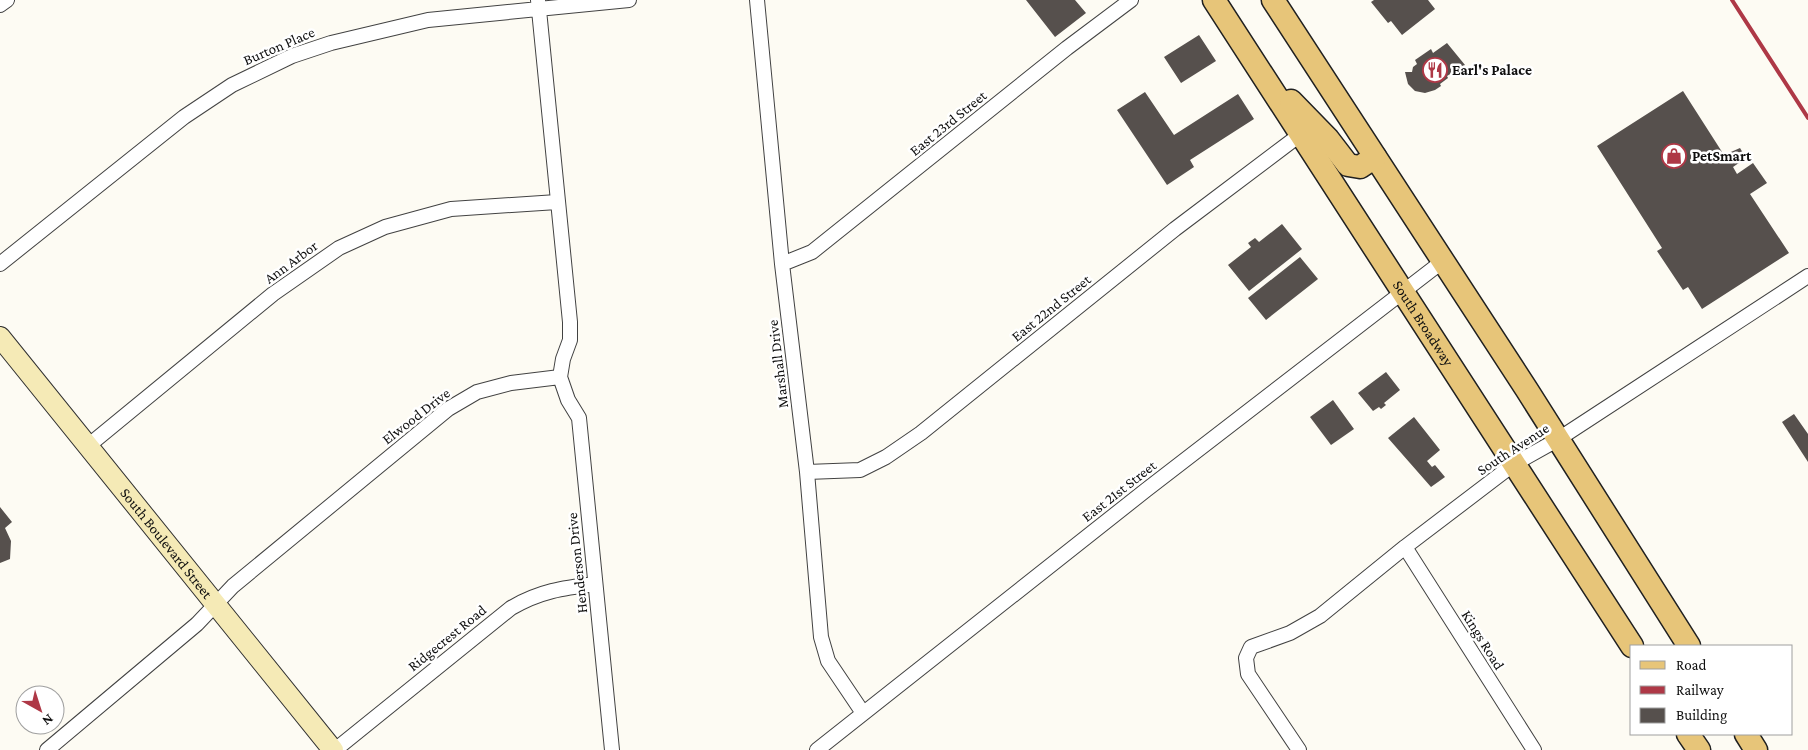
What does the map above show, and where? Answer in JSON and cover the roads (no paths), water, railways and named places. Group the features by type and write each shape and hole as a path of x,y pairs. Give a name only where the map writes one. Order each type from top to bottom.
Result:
{"main road":[{"name":"South Broadway","path":"1214,0 1631,645"},
{"path":"1261,0 1290,28"},
{"path":"1273,0 1443,261 1688,645"},
{"path":"1257,66 1328,139 1348,166 1360,168 1375,157"},
{"name":"South Boulevard Street","path":"0,337 334,750"},
{"path":"1689,735 1699,750"},
{"path":"1747,735 1756,750"}],"street":[{"path":"0,6 7,0"},
{"name":"Burton Place","path":"0,264 184,117 232,84 292,56 331,43 428,20 538,5 629,0"},
{"name":"Marshall Drive","path":"757,0 782,264 807,472 821,638 828,661 863,713"},
{"name":"East 23rd Street","path":"782,264 812,252 1067,48 1131,0"},
{"path":"538,5 570,322 570,340 563,358 560,377"},
{"name":"East 22nd Street","path":"807,472 860,470 886,457 921,433 1175,229 1301,134"},
{"name":"Ann Arbor","path":"88,446 273,294 339,248 385,227 451,209 557,202"},
{"name":"East 21st Street","path":"817,750 1402,291 1443,261"},
{"name":"South Avenue","path":"1298,750 1248,674 1246,658 1251,647 1290,634 1320,616 1405,547 1514,464 1557,440 1808,276"},
{"name":"Henderson Drive","path":"560,377 568,400 579,418 612,750"},
{"name":"Elwood Drive","path":"47,750 197,624 233,586 448,409 477,392 511,383 560,377"},
{"name":"Kings Road","path":"1405,547 1534,750"},
{"name":"Ridgecrest Road","path":"334,750 511,608 529,597 547,591 596,584"}],"railway":[{"path":"1732,0 1808,118"}],"place":[{"name":"Earl's Palace","path":"1435,70"},
{"name":"PetSmart","path":"1674,156"}]}
